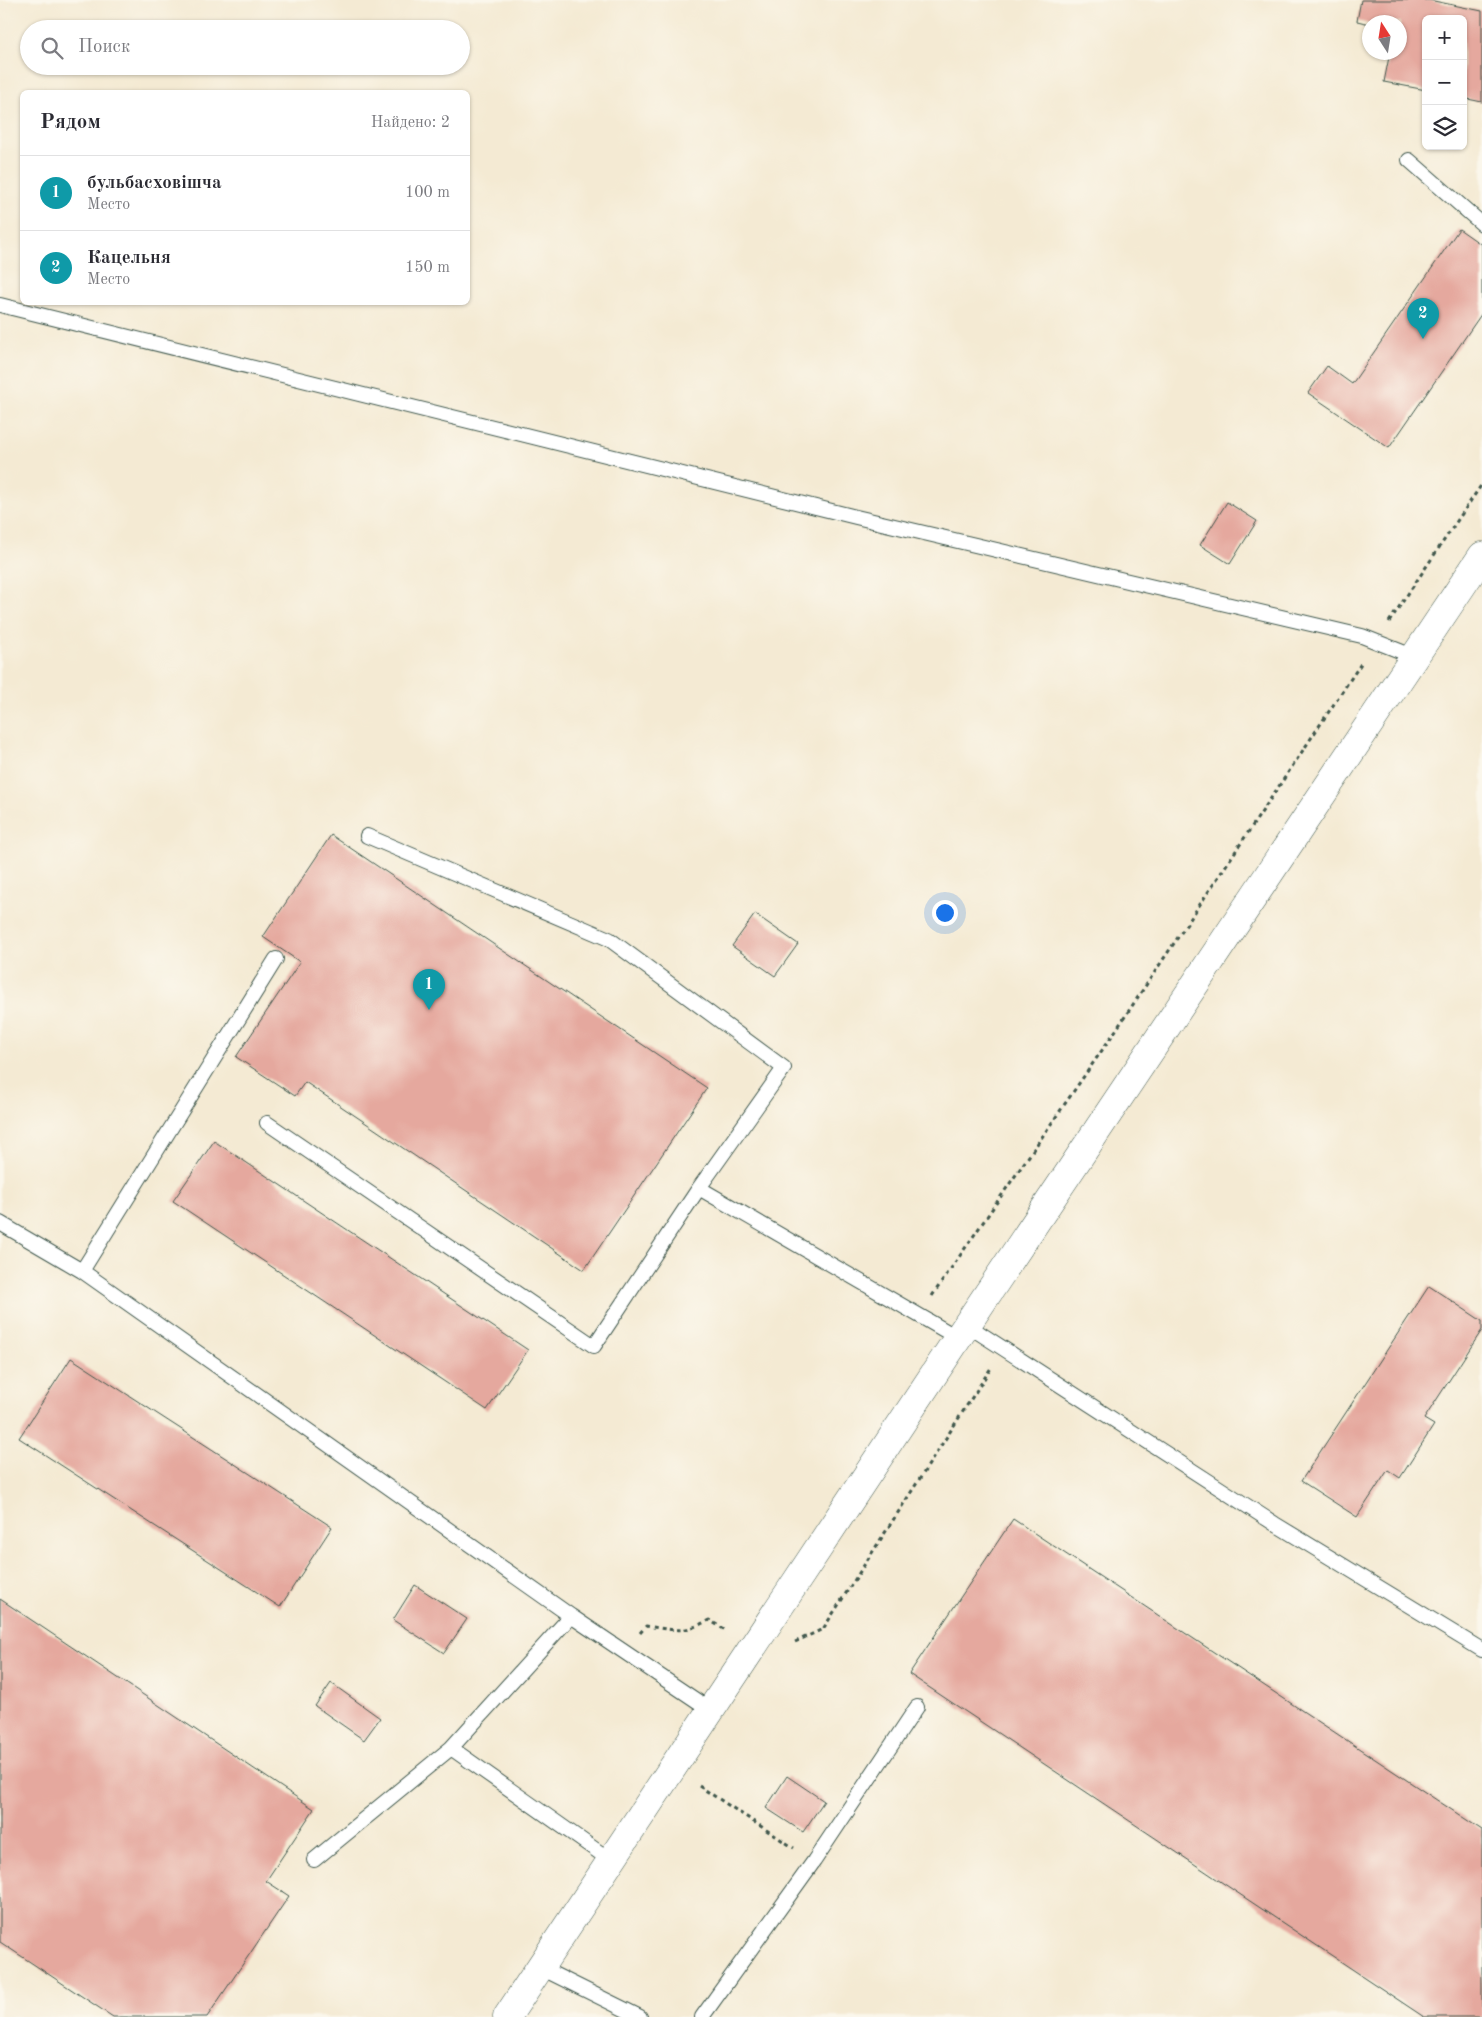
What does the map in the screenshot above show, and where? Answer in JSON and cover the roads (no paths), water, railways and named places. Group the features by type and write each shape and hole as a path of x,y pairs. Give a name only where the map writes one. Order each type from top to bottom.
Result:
{"street":[{"path":"507,2017 610,1860 754,1648 962,1332 1482,556"}],"lane":[{"path":"1409,160 1482,224"},
{"path":"0,306 856,518 1376,641 1415,657"},
{"path":"267,1123 594,1346 699,1188 784,1068 609,939 367,836"},
{"path":"82,1271 276,959"},
{"path":"699,1188 919,1315 1004,1349 1275,1524 1482,1650"},
{"path":"0,1223 82,1271 571,1616 712,1710"},
{"path":"314,1860 451,1748 571,1616"},
{"path":"702,2017 814,1862 917,1707"},
{"path":"451,1748 610,1860"},
{"path":"540,1968 640,2017"}],"place":[{"name":"Кацельня","path":"1423,339"},
{"name":"бульбасховішча","path":"429,1010"}]}
